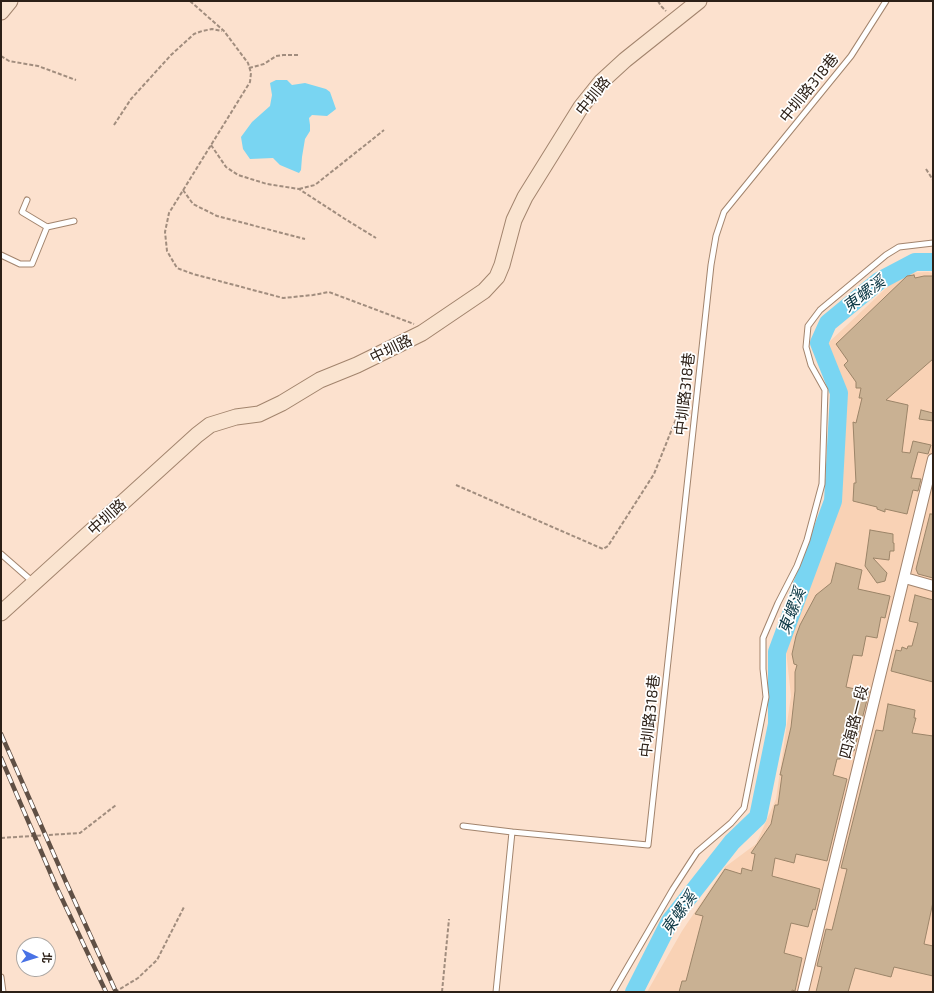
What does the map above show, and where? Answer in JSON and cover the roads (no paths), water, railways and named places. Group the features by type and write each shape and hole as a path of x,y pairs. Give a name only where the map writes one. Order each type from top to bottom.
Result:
{"street":[{"path":"1,12 10,1"},
{"name":"中圳路","path":"1,613 210,425 236,417 259,414 282,403 320,380 357,365 422,334 484,291 497,277 502,265 514,220 525,197 582,107 601,82 625,60 699,1"},
{"name":"四海路一段","path":"803,992 933,460"},
{"path":"905,578 933,586"}],"lane":[{"name":"中圳路318巷","path":"512,832 648,845 711,265 716,236 724,212 851,56 886,1"},
{"path":"27,200 22,212 47,227 74,221"},
{"path":"1,255 20,264 32,264 47,227"},
{"path":"613,992 673,889 697,852 731,823 744,808 766,697 763,669 763,638 778,603 797,566 807,540 822,484 825,390 811,365 806,347 808,326 820,310 886,254 899,247 933,243"},
{"path":"1,554 35,583"},
{"path":"463,826 512,832 496,992"},
{"path":"1,977 3,992"}],"water":[{"path":"276,80 287,80 292,85 305,83 326,89 330,92 336,109 327,116 312,115 309,118 310,131 305,139 301,170 299,173 280,165 273,158 250,159 243,149 241,137 252,122 270,106 272,95 270,83"}],"waterway":[{"name":"東螺溪","path":"634,992 670,921 732,842 758,817 777,724 777,652 833,501 839,393 819,343 828,323 879,281 915,262 933,262"}],"railway":[{"path":"1,734 116,992"},
{"path":"1,758 56,886 106,992"}]}
